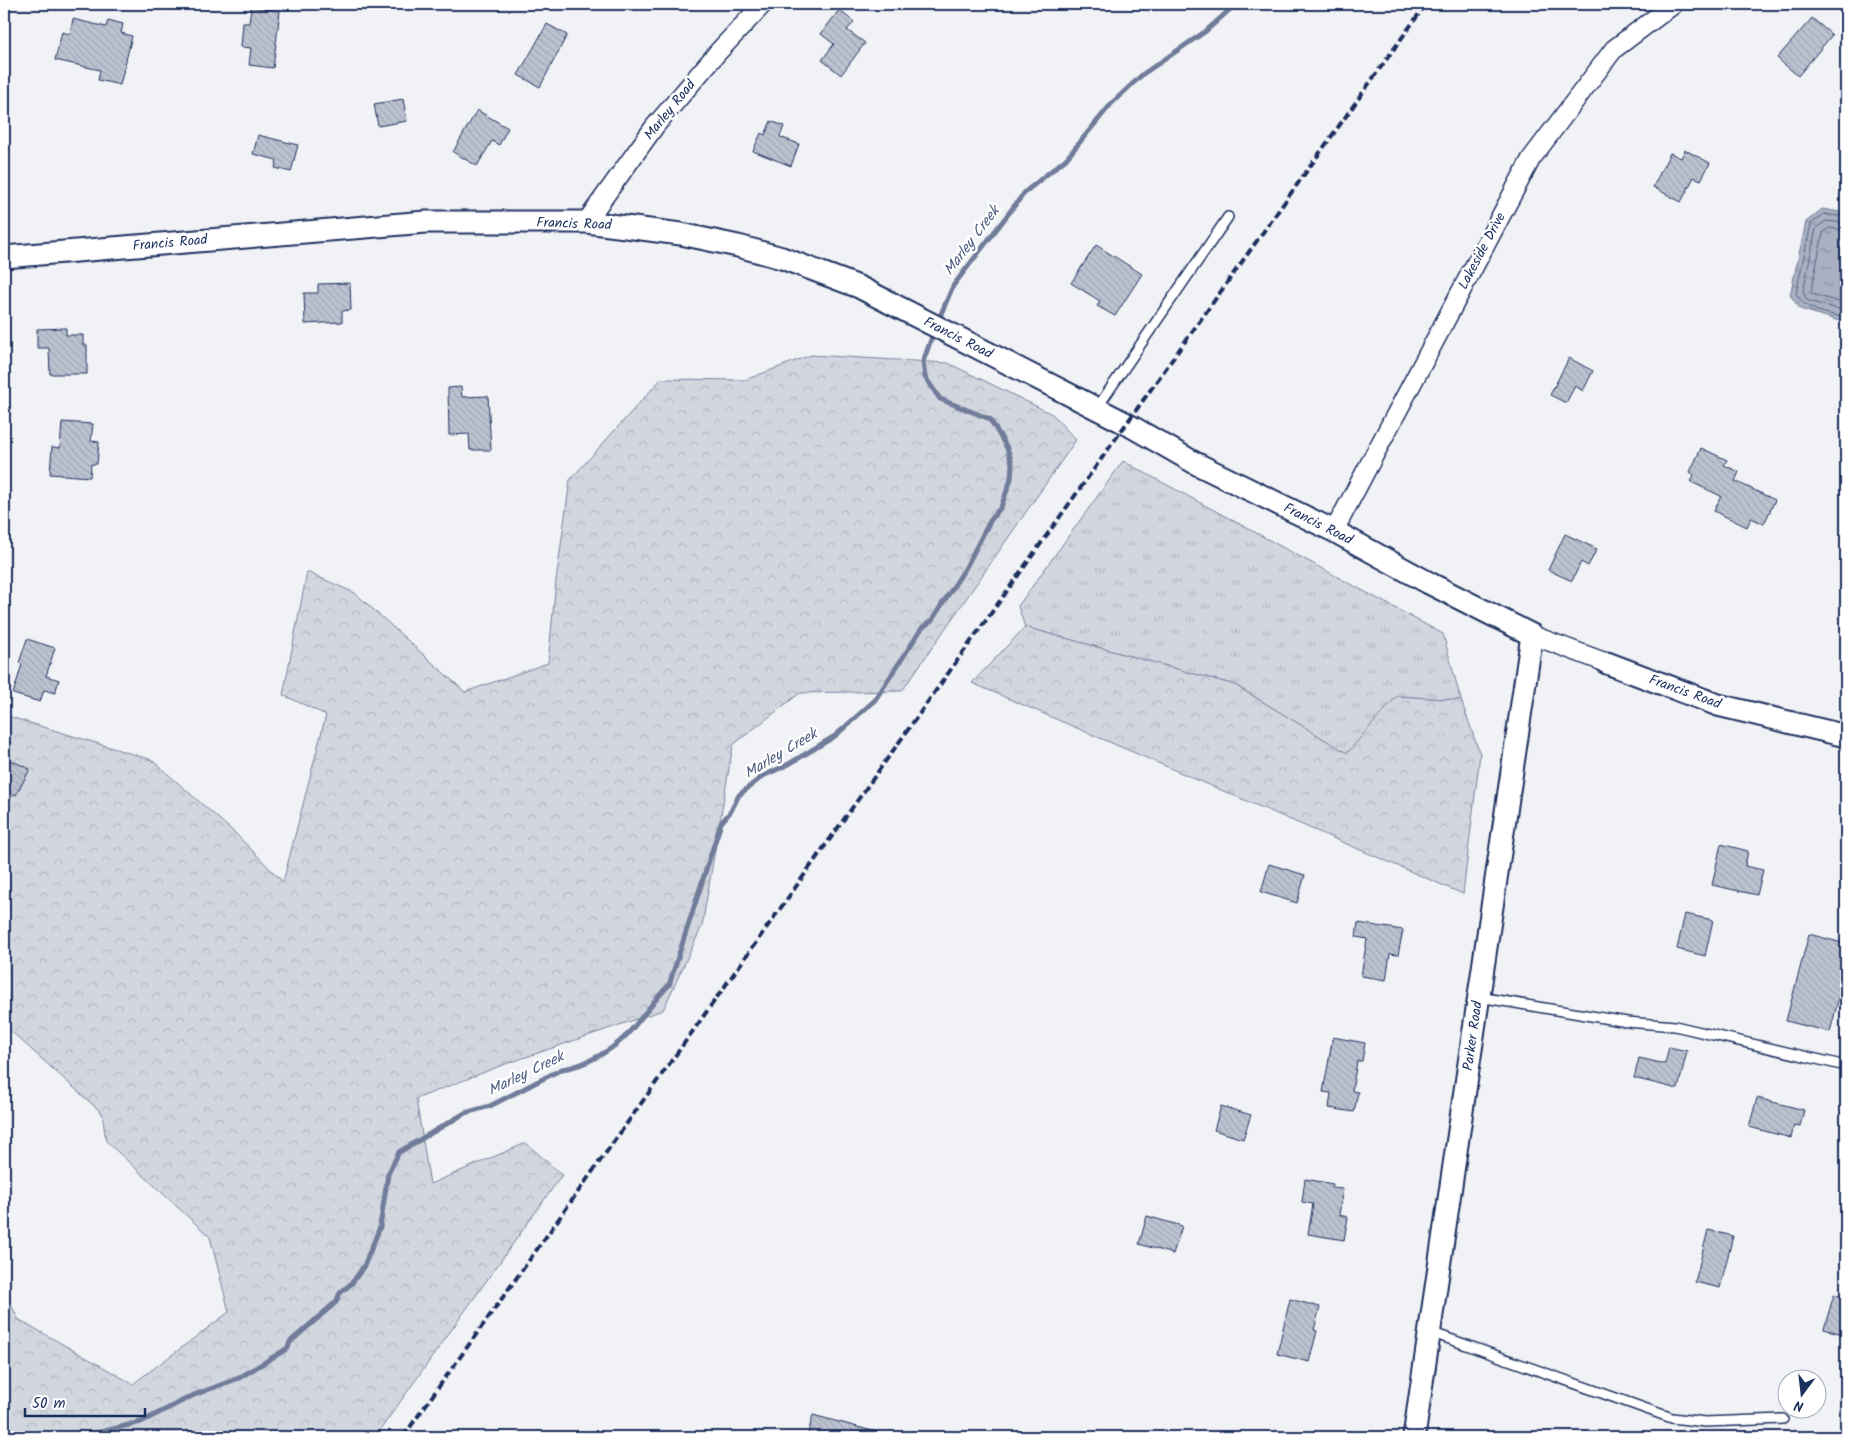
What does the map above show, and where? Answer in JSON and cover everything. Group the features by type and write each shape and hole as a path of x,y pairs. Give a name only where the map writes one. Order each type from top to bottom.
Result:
{"street":[{"name":"Marley Road","path":"586,222 655,126 763,4"},
{"name":"Lakeside Drive","path":"1334,531 1531,160 1614,49 1674,4"},
{"name":"Francis Road","path":"4,257 426,222 586,222 681,234 746,248 839,278 896,306 1097,409 1195,463 1334,531 1429,583 1532,635 1718,705 1846,736"},
{"name":"Parker Road","path":"1414,1437 1532,635"}],"lane":[{"path":"1097,409 1228,217"},
{"path":"1479,997 1618,1021 1676,1026 1846,1066"},
{"path":"1430,1332 1672,1418 1705,1422 1783,1420"}],"green space":[{"path":"811,355 948,363 1052,414 1076,440 902,691 800,693 733,745 702,926 663,1010 500,1066 416,1099 430,1184 526,1143 562,1175 375,1437 4,1437 4,1290 18,1319 133,1384 229,1312 210,1237 106,1141 102,1113 4,1025 4,715 152,760 237,835 283,882 326,715 283,695 307,572 355,593 465,692 548,663 556,581 570,480 661,379 745,380"},
{"path":"1123,461 1443,634 1461,700 1397,696 1348,754 1235,685 1025,627 1018,606"},
{"path":"1025,627 1235,685 1347,753 1397,696 1461,700 1480,754 1463,894 972,683"}],"water":[{"path":"1822,209 1846,213 1846,323 1800,309 1790,295 1806,222"}],"building":[{"path":"251,7 280,11 273,68 249,65 251,48 241,47 243,23 249,23"},
{"path":"839,10 854,22 847,30 865,43 841,75 822,60 834,44 821,34"},
{"path":"1812,18 1832,35 1798,76 1777,58"},
{"path":"73,19 106,27 108,20 123,24 121,33 132,36 120,85 98,80 100,70 55,60 62,32 70,34"},
{"path":"547,24 567,35 540,87 518,75"},
{"path":"403,99 407,121 378,126 374,104"},
{"path":"477,110 508,128 499,145 492,141 477,166 453,152"},
{"path":"771,121 784,126 780,137 799,144 791,166 753,151 761,133 765,135"},
{"path":"258,135 298,145 291,172 275,168 277,160 253,154"},
{"path":"1685,150 1710,163 1701,180 1694,177 1681,202 1653,187 1670,153 1681,158"},
{"path":"1096,245 1142,274 1115,316 1097,306 1100,301 1071,283"},
{"path":"350,283 351,310 342,311 342,322 305,324 304,293 318,293 318,284"},
{"path":"66,328 66,335 83,335 83,345 87,345 87,374 50,374 49,348 37,348 37,329"},
{"path":"1569,358 1593,371 1583,391 1575,386 1566,403 1550,395"},
{"path":"461,387 462,397 488,396 491,450 470,450 469,434 449,435 448,388"},
{"path":"62,422 93,424 91,441 99,442 97,464 91,464 90,477 50,474 52,447 60,448"},
{"path":"1701,448 1727,460 1724,465 1739,472 1735,481 1775,500 1764,524 1751,518 1747,527 1714,511 1721,496 1691,482 1694,475 1690,472"},
{"path":"1565,534 1597,549 1588,566 1581,562 1572,581 1548,570"},
{"path":"27,639 55,648 46,676 59,680 55,693 44,690 40,702 13,694 22,664 19,663"},
{"path":"8,759 30,769 16,795 13,794 4,810 4,768"},
{"path":"1721,844 1748,851 1745,866 1763,870 1757,895 1712,885"},
{"path":"1269,864 1305,875 1297,903 1261,892"},
{"path":"1685,914 1713,920 1705,956 1677,949"},
{"path":"1358,923 1403,930 1398,955 1390,954 1386,980 1361,976 1367,939 1356,937"},
{"path":"1809,934 1846,944 1846,970 1830,1032 1786,1021"},
{"path":"1333,1037 1365,1043 1362,1061 1357,1061 1352,1091 1358,1092 1354,1112 1329,1108 1331,1093 1323,1092"},
{"path":"1669,1047 1687,1051 1678,1089 1634,1078 1639,1058 1665,1064"},
{"path":"1757,1098 1804,1110 1800,1126 1794,1125 1791,1138 1749,1127"},
{"path":"1221,1106 1251,1115 1243,1139 1214,1130"},
{"path":"1305,1179 1333,1184 1332,1188 1343,1189 1339,1215 1348,1217 1344,1240 1308,1234 1313,1204 1302,1202"},
{"path":"1147,1216 1182,1226 1173,1254 1139,1244"},
{"path":"1708,1230 1733,1236 1720,1288 1695,1282"},
{"path":"1834,1294 1846,1298 1846,1335 1824,1329"},
{"path":"1290,1299 1320,1307 1314,1330 1317,1331 1309,1362 1277,1354"},
{"path":"813,1415 880,1433 880,1437 807,1437"}],"waterway":[{"name":"Marley Creek","path":"938,321 953,286 1025,192 1066,159 1112,103 1143,74 1206,31 1236,4"},
{"name":"Marley Creek","path":"80,1437 141,1422 194,1395 239,1378 288,1348 290,1342 336,1302 340,1293 352,1283 364,1266 380,1227 388,1174 399,1152 465,1113 490,1106 562,1069 591,1060 610,1049 626,1036 669,985 721,823 731,811 739,795 763,776 789,764 835,736 875,700 922,628 932,620 966,567 990,521 1001,507 1011,479 1012,463 1007,448 990,419 940,399 925,377 923,362 934,331"}],"railway":[{"path":"403,1437 1426,4"}]}
